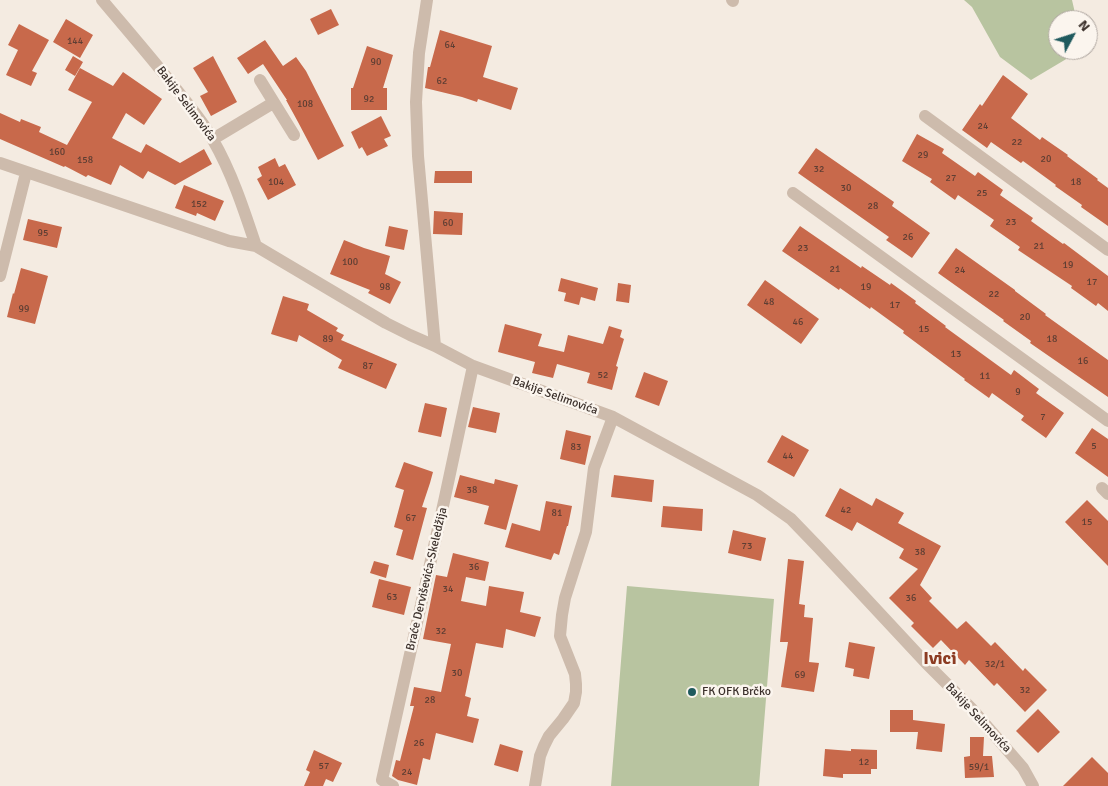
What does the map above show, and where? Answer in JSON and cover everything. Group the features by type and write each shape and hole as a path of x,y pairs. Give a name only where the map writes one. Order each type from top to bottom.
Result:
{"street":[{"name":"Bakije Selimovića","path":"102,0 203,123 225,163 239,196 256,246 386,323 473,366 613,417 757,495 791,519 926,663 971,708 1023,768 1033,786"},
{"path":"427,0 419,54 416,102 418,156 435,346"},
{"path":"260,80 294,135"},
{"path":"213,139 273,103"},
{"path":"925,116 1108,250"},
{"path":"0,163 229,241 256,246"},
{"path":"0,276 26,173"},
{"path":"793,193 1108,420"},
{"name":"Braće Derviševića-Skeledžija","path":"393,786 382,780 446,497 473,366"},
{"path":"535,786 540,756 544,746 549,736 574,704 576,692 575,674 560,636 562,615 565,598 586,532 594,468 613,417"}],"green space":[{"path":"964,0 1072,0 1074,10 1048,10 1048,60 1065,60 1031,80 1000,57 972,7"},
{"name":"FK OFK Brčko","path":"627,586 774,599 759,786 611,786"}],"building":[{"path":"331,9 339,25 318,35 310,19"},
{"path":"66,19 93,35 80,58 53,42"},
{"path":"19,24 49,40 32,71 37,73 31,86 6,75 18,50 8,45"},
{"path":"440,30 492,46 483,77 518,88 511,110 478,99 477,102 425,88 428,67 430,67"},
{"path":"265,40 283,66 296,57 306,71 344,146 318,160 287,100 263,64 248,74 237,58"},
{"path":"367,46 393,55 383,88 387,88 387,110 351,110 351,88 353,88"},
{"path":"73,56 83,62 75,76 65,70"},
{"path":"213,56 237,102 211,116 200,96 208,92 193,68"},
{"path":"80,68 113,86 123,72 162,99 144,125 126,113 112,138 141,153 146,144 180,163 204,149 212,164 175,185 148,171 143,179 120,165 111,185 88,175 86,177 65,166 0,139 0,113 20,122 21,119 41,127 39,132 67,145 92,102 68,90"},
{"path":"1003,75 1028,94 1011,118 1040,140 1042,137 1068,155 1108,188 1108,226 1023,161 1021,163 991,142 987,148 962,130 980,104 982,106"},
{"path":"381,116 391,136 384,139 388,146 367,156 362,147 359,149 351,132"},
{"path":"917,134 944,149 942,153 975,176 978,172 1003,190 1000,195 1033,218 1031,221 1108,276 1108,311 1098,303 1096,306 1071,288 1072,286 1018,250 1020,247 990,226 994,220 958,195 955,200 930,182 932,179 902,161"},
{"path":"816,148 894,202 892,206 930,233 912,258 886,240 889,237 798,173"},
{"path":"275,158 279,167 285,164 296,185 268,200 257,179 262,176 258,167"},
{"path":"435,171 472,171 472,183 434,183"},
{"path":"184,185 224,201 215,221 197,213 196,216 175,208"},
{"path":"434,211 463,213 462,235 433,234"},
{"path":"28,219 62,227 57,248 23,240"},
{"path":"389,226 408,230 404,250 385,246"},
{"path":"800,226 861,268 862,266 890,285 891,283 916,301 915,303 945,327 1011,375 1014,370 1039,389 1036,393 1064,413 1046,438 1021,420 1024,416 992,393 989,398 871,307 870,309 840,288 839,290 782,251"},
{"path":"344,240 390,256 385,274 401,282 390,304 368,293 370,290 330,274"},
{"path":"956,248 1108,360 1108,397 1030,343 1031,341 1004,320 938,273"},
{"path":"21,268 48,276 35,324 7,317"},
{"path":"561,278 598,288 595,301 581,297 579,305 564,301 566,293 558,291"},
{"path":"765,280 819,319 801,344 747,305"},
{"path":"618,283 631,285 629,303 616,301"},
{"path":"283,296 309,304 307,310 338,328 336,331 344,335 341,340 397,364 386,389 338,368 342,360 299,335 297,342 271,334"},
{"path":"505,324 542,334 538,346 564,352 568,335 603,344 609,326 622,330 620,337 624,339 616,366 618,367 612,390 587,383 590,373 557,364 553,378 532,373 535,362 498,352"},
{"path":"644,372 668,381 659,406 635,397"},
{"path":"425,403 447,408 441,437 418,432"},
{"path":"473,407 500,413 496,433 468,427"},
{"path":"1092,428 1108,439 1108,477 1075,453"},
{"path":"566,430 591,436 585,465 560,459"},
{"path":"782,435 809,450 794,477 767,462"},
{"path":"404,462 433,472 422,507 427,508 413,560 396,555 403,530 394,527 404,490 395,487"},
{"path":"460,475 494,484 495,479 518,485 506,530 484,524 489,506 454,497"},
{"path":"614,475 654,480 652,502 611,497"},
{"path":"840,488 872,506 876,498 904,513 898,523 941,546 920,585 932,598 929,601 957,629 966,621 991,646 995,642 1023,671 1025,668 1047,690 1025,712 997,683 994,686 969,660 965,665 941,640 933,648 911,626 914,623 889,598 918,569 899,558 904,549 857,522 852,531 825,516"},
{"path":"1087,500 1108,521 1108,566 1065,522"},
{"path":"546,501 572,506 559,555 554,553 551,560 505,547 512,523 540,531"},
{"path":"663,506 703,509 702,531 661,527"},
{"path":"733,530 766,538 761,561 728,553"},
{"path":"453,553 489,562 485,581 466,577 461,601 486,606 489,586 524,592 520,612 541,617 535,637 506,629 503,648 476,643 465,696 471,698 467,716 479,719 473,743 436,733 430,760 423,758 417,785 398,780 392,776 396,760 400,761 414,706 410,706 414,687 441,692 451,644 423,639 436,575 447,577"},
{"path":"788,559 804,561 799,604 805,605 804,617 813,618 809,662 819,663 814,692 781,687 788,642 780,642"},
{"path":"374,561 389,565 386,578 370,573"},
{"path":"379,579 411,587 404,615 372,607"},
{"path":"849,642 875,647 869,679 853,676 854,669 845,667"},
{"path":"1038,709 1060,732 1038,753 1016,731"},
{"path":"890,710 913,710 913,720 945,724 942,752 916,749 918,732 890,732"},
{"path":"970,737 984,737 983,756 992,756 994,777 965,778 964,757 970,756"},
{"path":"500,744 523,751 518,772 494,765"},
{"path":"825,749 877,750 877,769 871,769 871,774 843,774 843,778 823,776"},
{"path":"314,750 342,763 333,782 326,779 323,786 304,786 310,772 306,770"},
{"path":"1092,757 1108,773 1108,786 1063,786"}],"place":[{"name":"FK OFK Brčko","path":"692,692"}],"district":[{"name":"Ivici","path":"940,659"}]}
